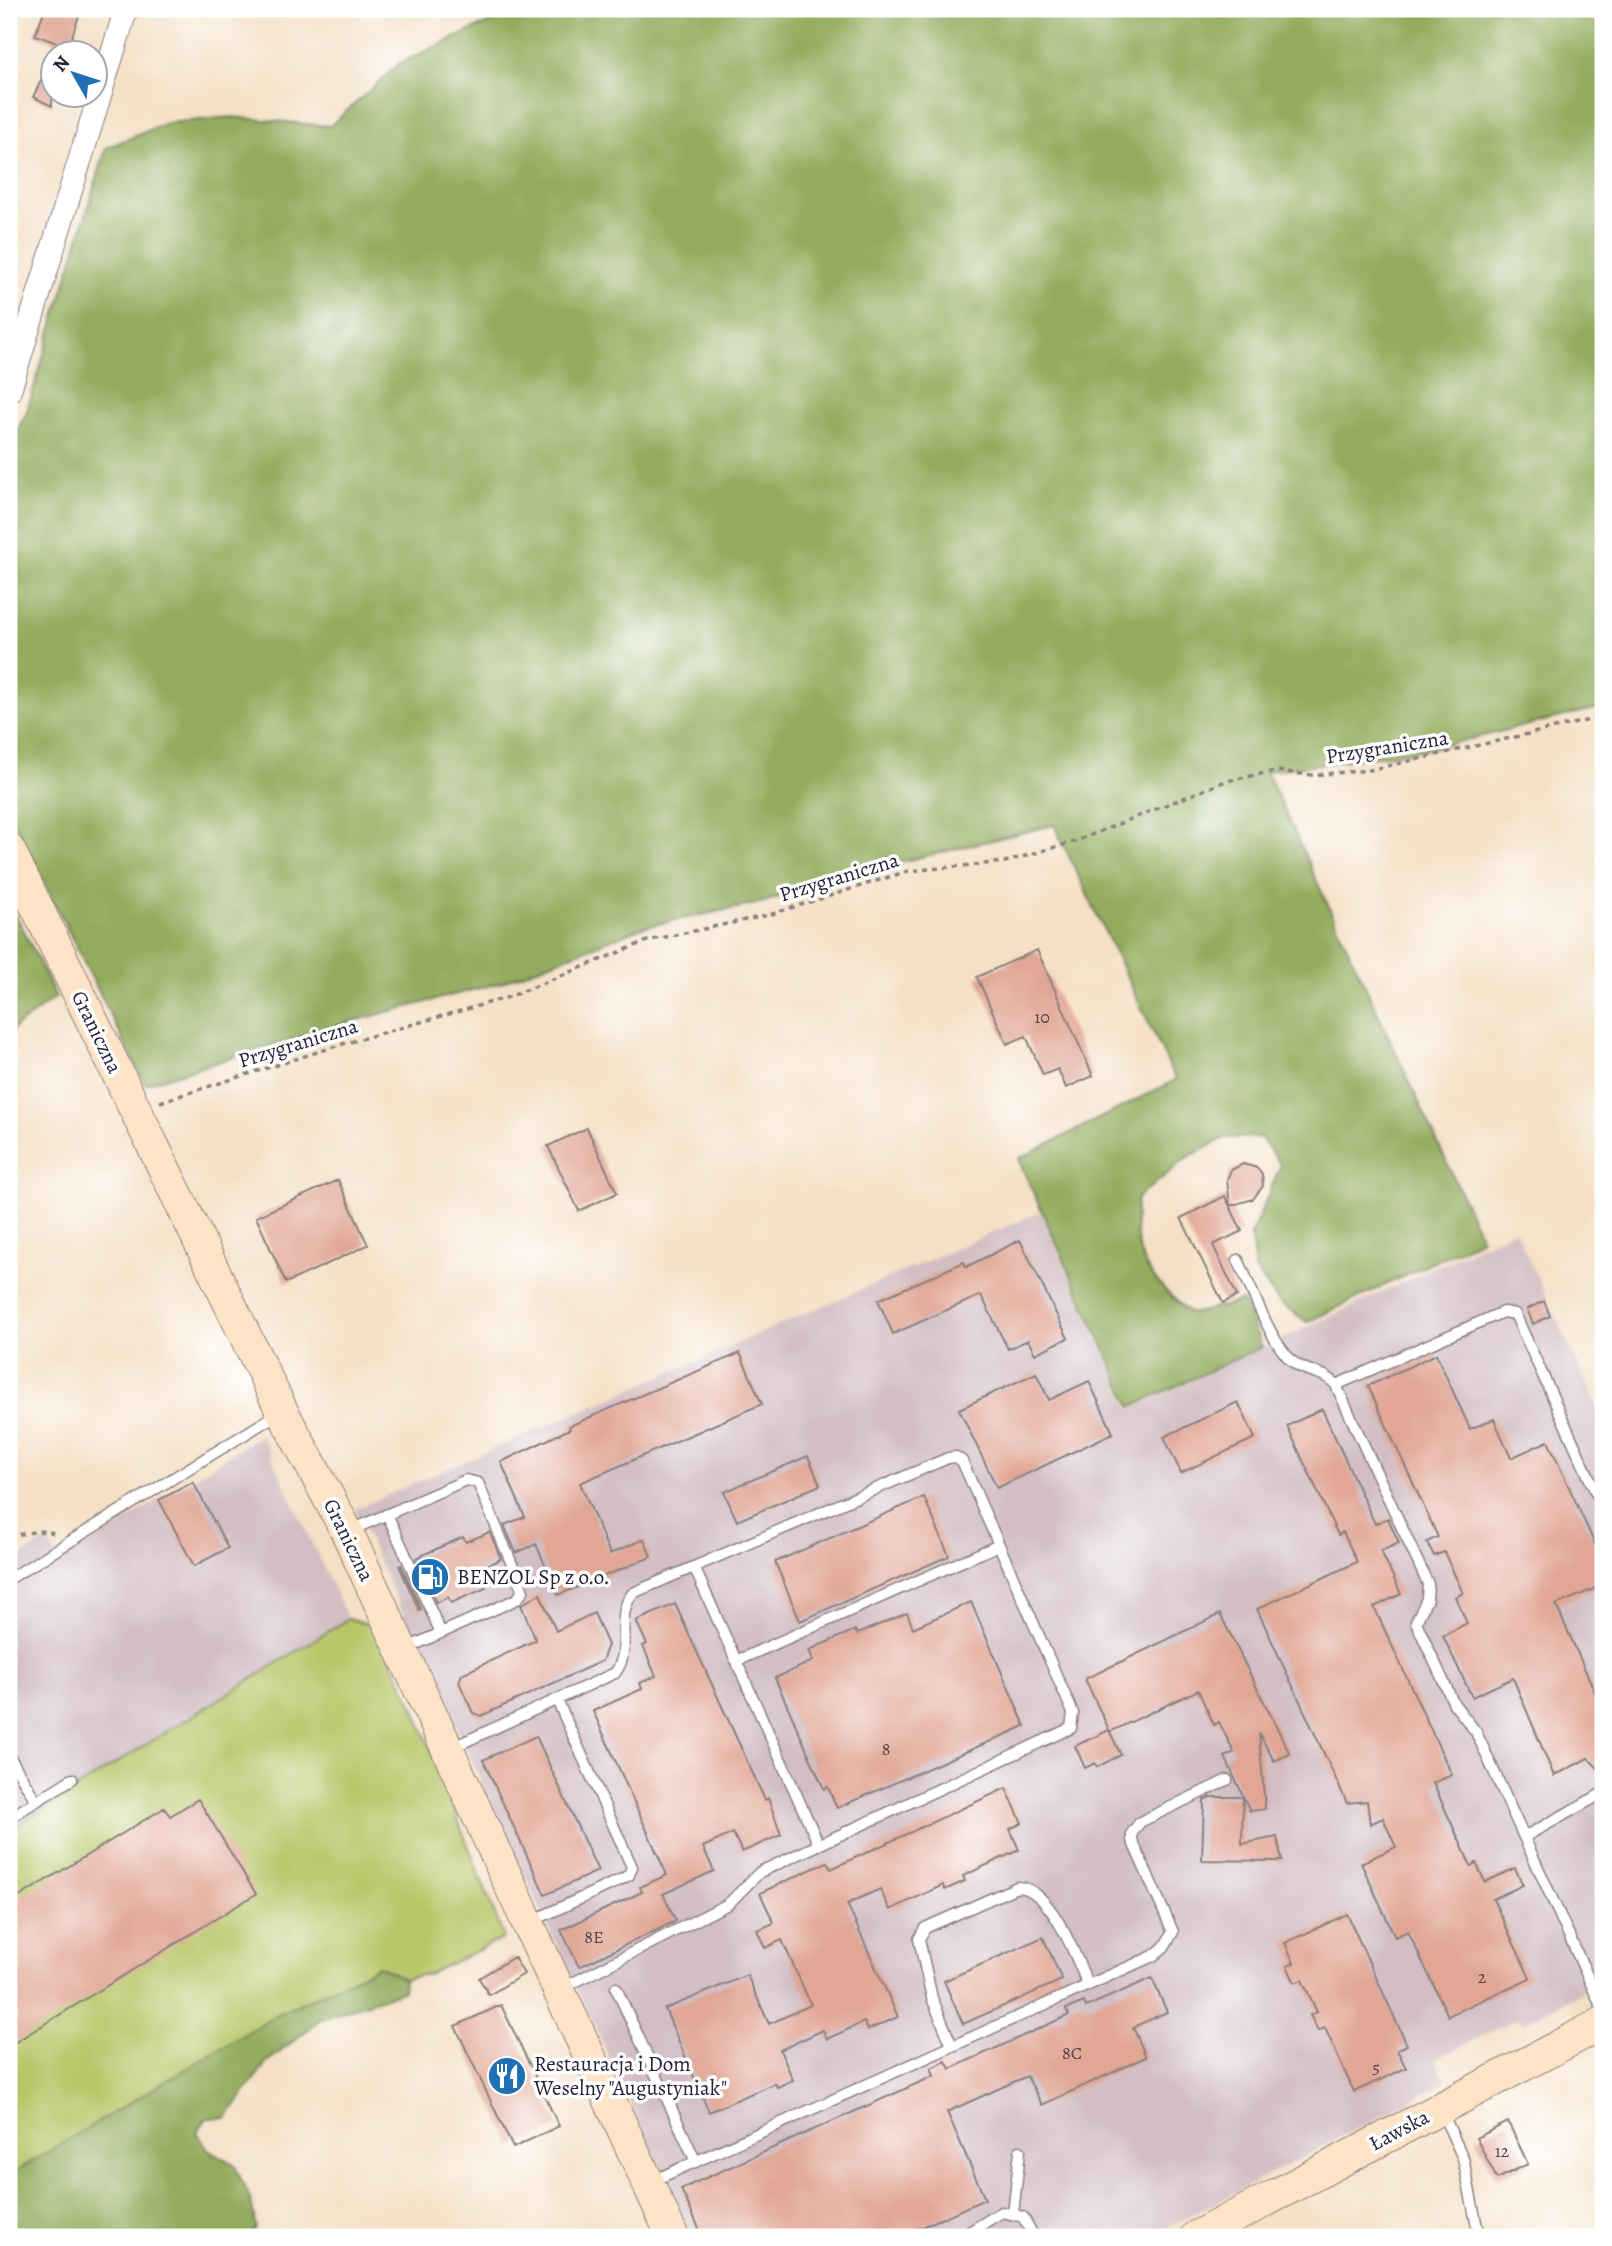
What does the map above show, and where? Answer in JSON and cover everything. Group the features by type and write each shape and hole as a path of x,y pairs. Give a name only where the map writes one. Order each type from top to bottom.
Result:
{"street":[{"path":"9,392 126,9"},
{"name":"Graniczna","path":"9,850 282,1411 347,1532 673,2237"},
{"name":"Ławska","path":"1195,2237 1603,2023"}],"lane":[{"path":"1238,1261 1281,1349 1297,1365 1328,1375 1336,1385 1428,1584 1427,1599 1416,1622 1454,1704 1476,1732 1526,1836 1603,2010"},
{"path":"1336,1385 1503,1312 1515,1314 1603,1508"},
{"path":"9,1579 282,1411"},
{"path":"447,1749 615,1673 625,1655 623,1612 633,1593 956,1457 962,1461 1073,1713 1072,1728 760,1872 728,1904 558,1991"},
{"path":"347,1532 466,1480 478,1483 523,1591 517,1599 401,1650"},
{"path":"387,1514 441,1633"},
{"path":"736,1661 999,1545"},
{"path":"694,1567 819,1845"},
{"path":"527,1923 620,1880 629,1875 632,1867 557,1700"},
{"path":"9,1756 36,1801"},
{"path":"9,1818 72,1779"},
{"path":"647,2184 1153,1956 1164,1947 1172,1932 1132,1839 1135,1827 1227,1780"},
{"path":"1526,1836 1603,1793"},
{"path":"952,2046 932,1998 919,1938 925,1928 1017,1887 1025,1887 1033,1891 1063,1928 1088,1985"},
{"path":"616,1988 696,2162"},
{"path":"1440,2109 1463,2158 1479,2237"},
{"path":"1013,2214 1020,2151"},
{"path":"961,2237 1002,2212 1023,2217 1034,2237"}],"path":[{"name":"Przygraniczna","path":"135,1111 343,1044 506,998 647,942 769,915 908,871 1005,862 1076,841 1226,780 1276,771 1312,775 1370,770 1603,717"},
{"path":"9,1536 40,1531 77,1537"}],"shaded area":[{"path":"1040,1212 1130,1410 1515,1230 1603,1418 1603,1981 1523,2024 1519,2018 1435,2059 1446,2082 1150,2237 692,2237 355,1509"},
{"path":"261,1435 348,1619 9,1831 9,1564 47,1540 60,1562"}],"green space":[{"path":"518,9 1603,9 1603,707 1424,750 1266,771 1482,1239 1307,1322 1279,1302 1255,1269 1251,1235 1281,1165 1260,1137 1224,1138 1188,1157 1137,1198 1136,1236 1145,1264 1153,1277 1176,1301 1191,1314 1243,1301 1262,1347 1131,1407 1018,1159 1176,1080 1054,825 876,868 760,903 643,927 499,983 342,1024 145,1084 9,812 9,446 26,414 106,148 166,123 233,117 330,126 400,63"},
{"path":"9,900 56,997 9,1032"},
{"path":"348,1619 375,1626 414,1707 504,1938 431,1973 404,1979 378,1966 9,2175 9,1830"},
{"path":"379,1966 404,1979 403,1991 321,2019 266,2063 226,2118 207,2118 197,2132 208,2150 234,2164 251,2201 256,2228 251,2237 175,2237 165,2233 150,2237 9,2237 9,2175 278,2014"}],"building":[{"path":"45,9 66,9 80,13 71,38 43,38 35,35"},
{"path":"38,87 38,99 33,97"},
{"path":"1037,950 1093,1076 1066,1088 1058,1069 1043,1075 1026,1036 1007,1044 977,977"},
{"path":"587,1128 617,1193 579,1211 548,1146"},
{"path":"1243,1164 1257,1168 1262,1174 1263,1186 1253,1199 1230,1206 1227,1179 1231,1170"},
{"path":"338,1180 368,1245 286,1283 256,1217"},
{"path":"1225,1196 1242,1231 1213,1245 1237,1296 1223,1303 1181,1218"},
{"path":"1020,1240 1068,1338 1035,1354 1028,1340 1008,1349 981,1295 893,1334 878,1300 964,1262 966,1267"},
{"path":"1544,1301 1550,1316 1533,1324 1527,1309"},
{"path":"740,1353 762,1404 580,1483 610,1554 644,1539 651,1557 558,1595 536,1544 516,1553 504,1525 525,1517 501,1462 570,1429 569,1426"},
{"path":"1436,1354 1470,1429 1494,1419 1511,1458 1548,1441 1603,1562 1603,1585 1556,1605 1603,1710 1603,1773 1588,1758 1554,1776 1513,1678 1472,1697 1443,1636 1467,1623 1455,1597 1463,1593 1444,1552 1434,1556 1427,1542 1438,1537 1368,1386"},
{"path":"1036,1373 1049,1400 1089,1381 1113,1433 997,1488 959,1409"},
{"path":"1238,1402 1255,1438 1181,1473 1164,1437"},
{"path":"1322,1409 1375,1524 1388,1518 1399,1543 1381,1551 1401,1594 1374,1607 1452,1775 1433,1783 1471,1866 1476,1863 1485,1882 1515,1868 1523,1885 1493,1899 1530,1978 1448,2016 1408,1931 1395,1937 1361,1863 1396,1847 1383,1818 1370,1824 1367,1801 1347,1803 1257,1609 1357,1562 1343,1532 1338,1535 1287,1426"},
{"path":"808,1456 820,1485 737,1521 724,1492"},
{"path":"193,1482 228,1548 194,1566 159,1500"},
{"path":"924,1497 949,1556 800,1621 775,1562"},
{"path":"490,1532 501,1559 478,1569 486,1588 451,1603 448,1597 436,1603 416,1558 463,1537 466,1542"},
{"path":"401,1565 421,1609 419,1610 399,1566"},
{"path":"540,1594 556,1631 594,1613 608,1645 602,1661 481,1716 473,1713 459,1682 462,1674 536,1640 521,1605"},
{"path":"971,1602 1025,1726 837,1808 828,1787 824,1789 775,1678 813,1661 809,1650 855,1630 857,1634 907,1613 913,1628"},
{"path":"675,1604 765,1800 768,1798 781,1835 742,1852 733,1833 703,1847 714,1871 663,1894 676,1921 579,1967 561,1930 642,1892 640,1887 667,1875 593,1711 642,1689 640,1683 656,1676 643,1646 647,1644 636,1621"},
{"path":"1220,1614 1290,1754 1274,1761 1259,1733 1265,1809 1250,1811 1225,1757 1234,1752 1219,1722 1214,1725 1198,1690 1110,1732 1085,1679"},
{"path":"1109,1730 1121,1755 1097,1767 1095,1763 1085,1768 1075,1746"},
{"path":"536,1736 598,1871 545,1895 483,1760"},
{"path":"1006,1788 1022,1823 1010,1829 1019,1850 963,1876 965,1881 945,1890 943,1885 890,1910 880,1889 847,1904 898,2017 868,2030 864,2022 827,2039 823,2030 780,2050 793,2080 777,2087 775,2083 709,2112 665,2009 747,1975 769,2024 811,2005 782,1940 765,1948 757,1930 774,1923 760,1893 827,1862 831,1869"},
{"path":"1210,1797 1243,1797 1242,1844 1277,1837 1282,1861 1202,1860 1204,1800"},
{"path":"198,1799 256,1894 9,2046 9,1903 164,1808 170,1816"},
{"path":"1347,1914 1407,2045 1397,2050 1406,2068 1354,2092 1325,2028 1318,2031 1310,2015 1317,2012 1302,1980 1295,1983 1287,1966 1294,1963 1285,1943"},
{"path":"1043,1937 1062,1980 963,2024 944,1981"},
{"path":"514,1957 524,1974 489,1995 479,1978"},
{"path":"1152,1978 1167,2012 1133,2027 1146,2057 1042,2105 1027,2076 947,2112 985,2199 900,2237 703,2237 681,2189 934,2076 931,2068 946,2061 950,2069 1069,2015 1066,2009 1084,2002 1086,2007"},
{"name":"Restauracja i Dom Weselny \"Augustyniak\"","path":"501,2005 559,2126 513,2148 455,2026"},
{"path":"1508,2122 1528,2164 1497,2179 1476,2138"}],"place":[{"name":"BENZOL Sp z o.o.","path":"430,1577"},
{"name":"Restauracja i Dom Weselny \"Augustyniak\"","path":"507,2076"}]}
